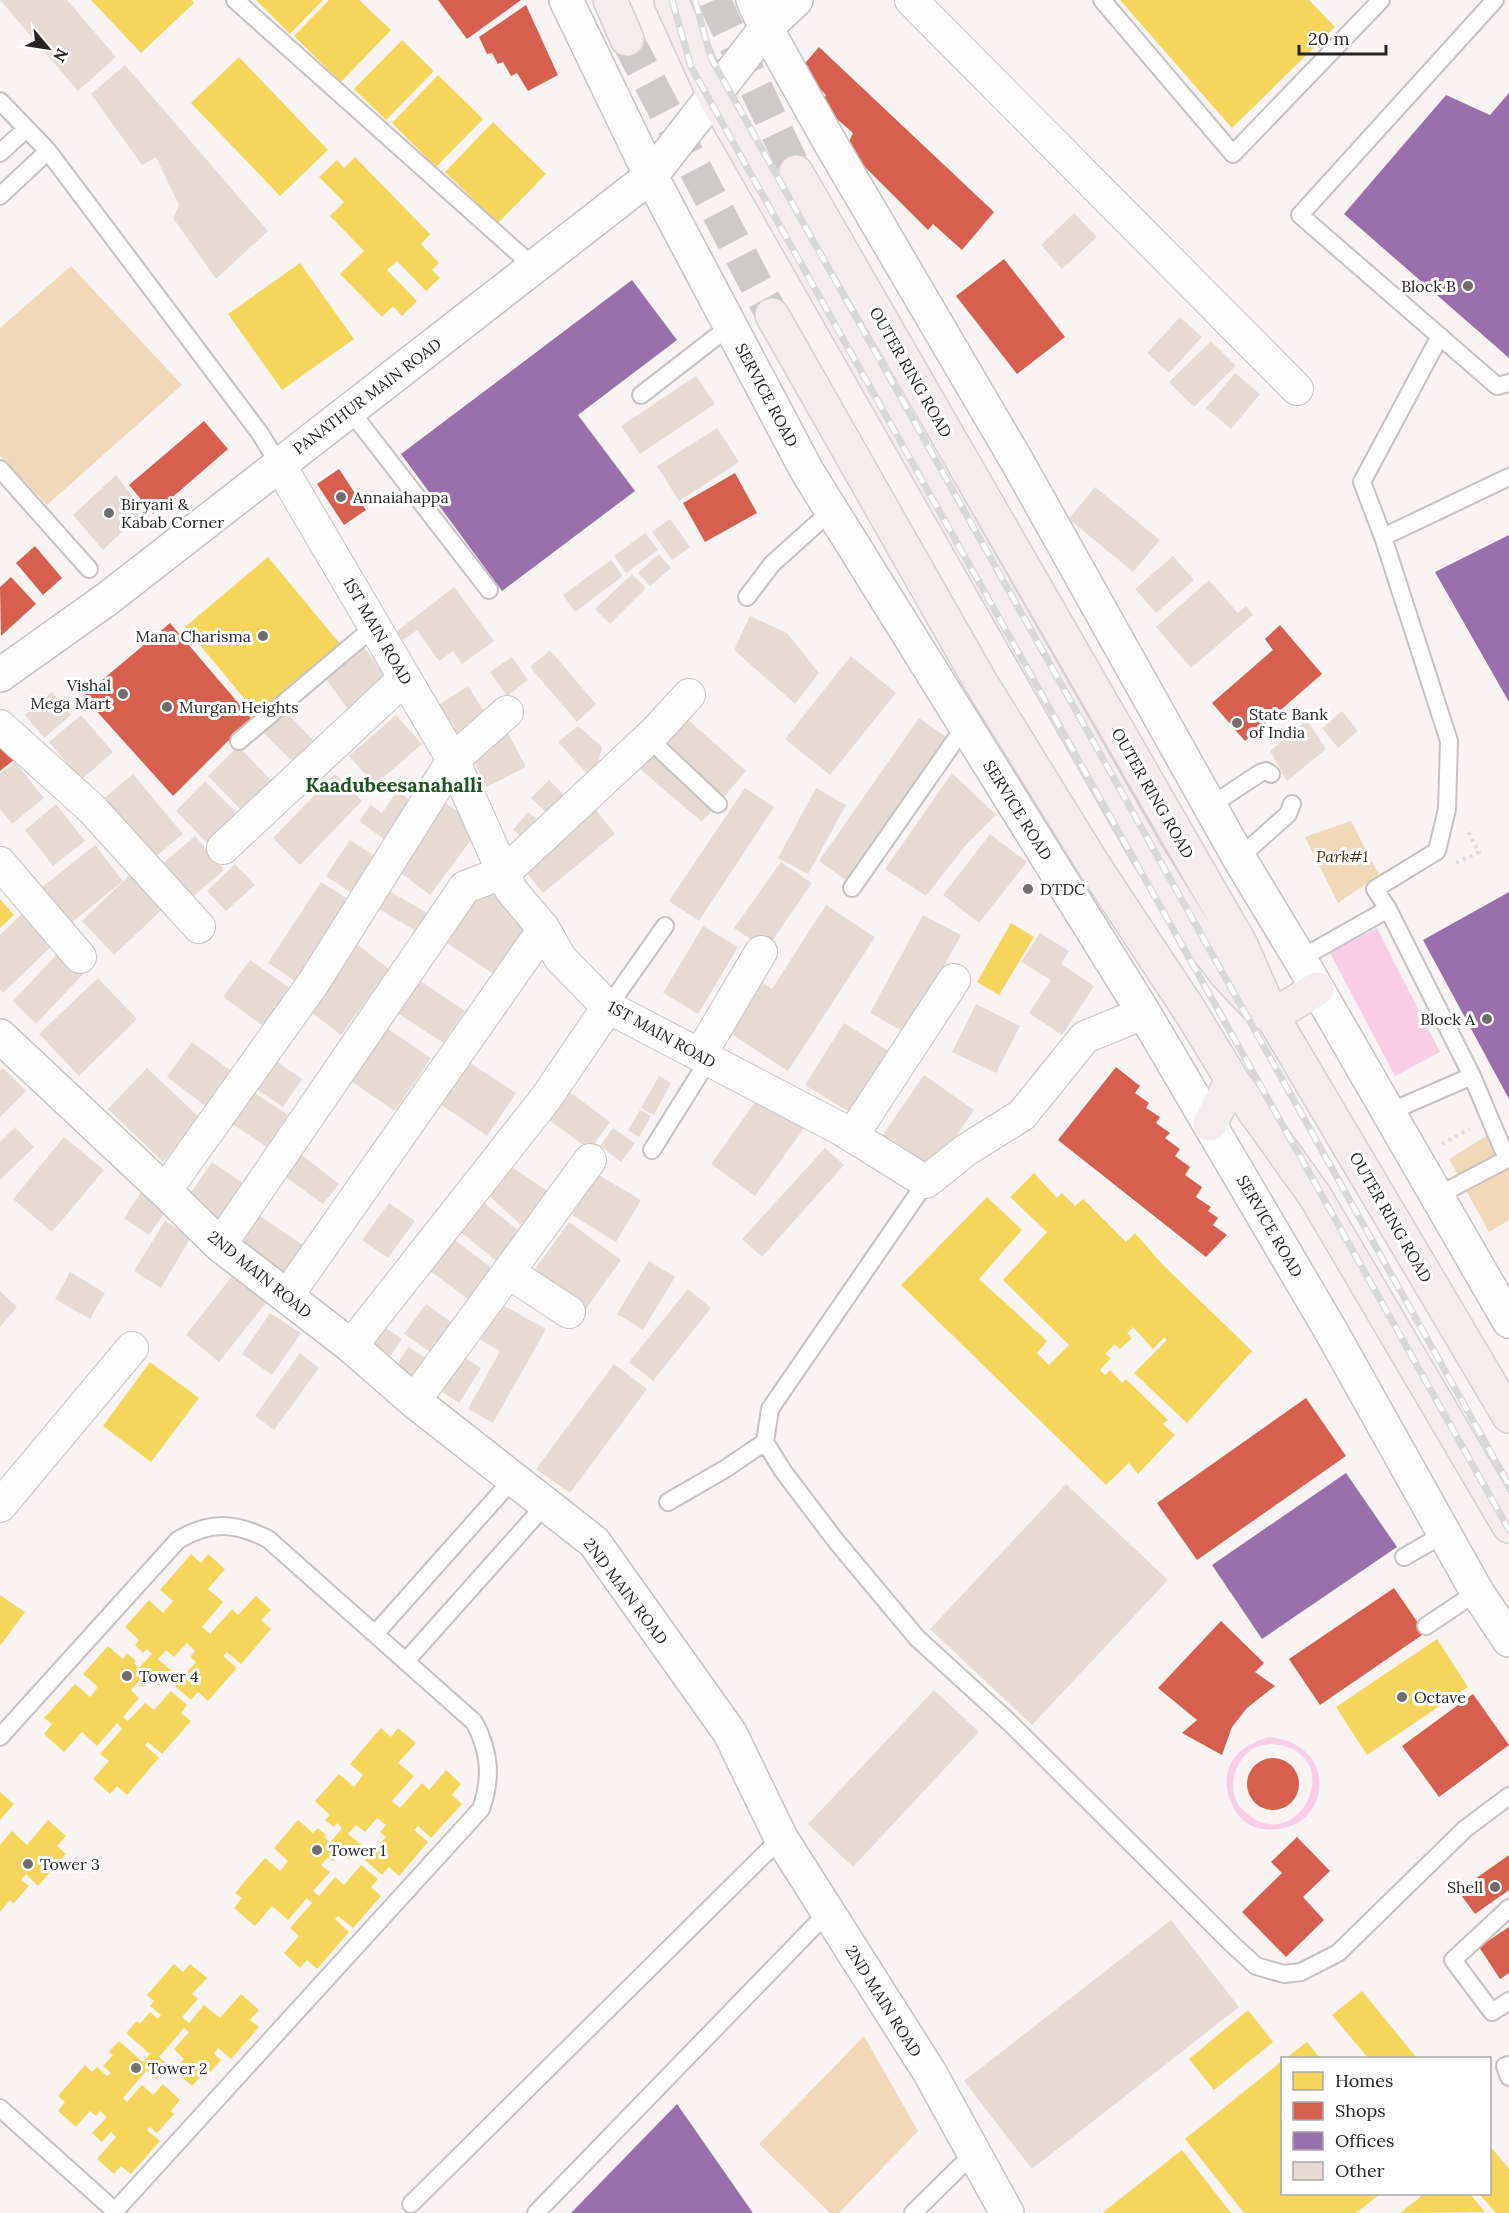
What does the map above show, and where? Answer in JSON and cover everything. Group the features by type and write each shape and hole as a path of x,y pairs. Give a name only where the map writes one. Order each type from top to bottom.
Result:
{"highway":[{"path":"610,0 627,39"},
{"path":"671,0 714,95 1183,914 1226,974 1277,1024 1317,988"},
{"name":"OUTER RING ROAD","path":"796,172 1241,945 1277,1024 1509,1416"},
{"path":"772,315 980,681 1095,867 1190,1011 1232,1080 1315,1196 1509,1526"},
{"path":"1210,1124 1232,1080"}],"street":[{"name":"SERVICE ROAD","path":"566,0 651,176 807,471 1144,1013 1330,1331 1477,1592 1509,1640"},
{"name":"PANATHUR MAIN ROAD","path":"3,668 107,599 651,176 714,95 760,14 796,0"},
{"path":"911,0 1298,389"},
{"path":"760,14 828,140 1018,463 1239,858 1300,958 1387,1113 1509,1321"},
{"name":"1ST MAIN ROAD","path":"279,464 453,760 505,872 511,890 544,929 560,958 608,1007 852,1136 926,1182"},
{"path":"223,848 405,678"},
{"path":"220,1245 465,887 505,872 648,738 689,695"},
{"path":"165,1191 314,982 453,760 507,712"},
{"path":"0,726 92,808 199,927"},
{"path":"0,863 80,957"},
{"path":"287,1296 544,929"},
{"path":"704,1057 761,952"},
{"path":"852,1136 954,980"},
{"path":"351,1346 546,1098 608,1007"},
{"path":"926,1182 966,1150 1022,1115 1085,1037 1144,1013"},
{"name":"2ND MAIN ROAD","path":"1,1040 165,1191 220,1245 351,1346 414,1401 594,1542 730,1733 781,1838 930,2073 1007,2213"},
{"path":"414,1401 590,1160"},
{"path":"508,1272 569,1312"},
{"path":"0,1506 132,1348"}],"lane":[{"path":"235,0 535,268"},
{"path":"1102,0 1233,154 1381,0"},
{"path":"1495,0 1300,215 1497,386 1509,383"},
{"path":"0,101 48,152 259,432 279,464"},
{"path":"0,153 26,129"},
{"path":"0,196 48,152"},
{"path":"641,394 730,326"},
{"path":"1437,1196 1508,1159 1472,1076 1388,909 1375,889 1437,851 1447,809 1449,741 1383,537 1362,482 1440,336"},
{"path":"349,410 489,590"},
{"path":"0,469 89,569"},
{"path":"1383,537 1509,477"},
{"path":"747,597 772,564 832,510"},
{"path":"239,741 375,626"},
{"path":"852,888 965,726"},
{"path":"648,738 718,804"},
{"path":"1210,806 1260,773 1266,771 1271,774"},
{"path":"1239,858 1288,814 1292,804"},
{"path":"1300,958 1388,909"},
{"path":"608,1007 665,926"},
{"path":"652,1150 704,1057"},
{"path":"1387,1113 1472,1076"},
{"path":"926,1182 770,1409 765,1442 783,1471 836,1542 917,1638 1009,1722 1256,1966 1284,1974 1301,1972 1338,1953 1465,1829 1509,1796"},
{"path":"668,1502 725,1469 765,1442"},
{"path":"375,1634 513,1479"},
{"path":"406,1661 546,1504"},
{"path":"0,1737 177,1540 203,1528 234,1527 252,1531 268,1539 474,1722 481,1735 488,1761 489,1777 481,1809 115,2211 0,2108"},
{"path":"1404,1557 1444,1534"},
{"path":"1426,1626 1477,1592"},
{"path":"411,2204 781,1838"},
{"path":"1509,1908 1453,1960 1492,2012 1509,2001"},
{"path":"537,2213 828,1912"},
{"path":"1509,2065 1505,2066 1509,2077"},
{"path":"913,2213 974,2153"}],"path":[{"path":"1447,868 1479,852 1465,826"},
{"path":"1415,1159 1491,1117"}],"green space":[{"path":"71,266 182,385 47,505 0,455 0,328"},
{"name":"Park#1","path":"1351,821 1379,875 1338,903 1305,837"},
{"path":"1501,1127 1509,1142 1509,1220 1489,1232 1449,1159"},
{"path":"864,2036 918,2131 839,2213 830,2213 759,2144"}],"shaded area":[{"path":"1377,928 1440,1052 1395,1076 1330,953"},
{"path":"1269,1737 1293,1743 1309,1756 1318,1772 1319,1789 1314,1806 1303,1819 1286,1828 1258,1828 1241,1818 1232,1805 1226,1781 1228,1770 1239,1753 1257,1741","holes":["1270,1744 1295,1750 1309,1764 1312,1781 1308,1799 1298,1814 1282,1823 1263,1823 1243,1810 1237,1803 1233,1785 1237,1767 1248,1752 1256,1747"]}],"building: Homes":[{"path":"91,0 192,0 194,3 141,53"},
{"path":"256,0 323,0 290,34"},
{"path":"329,0 359,0 391,30 341,82 294,36"},
{"path":"1120,0 1309,0 1335,27 1232,128"},
{"path":"402,40 434,71 386,120 354,89"},
{"path":"239,57 328,150 280,196 191,103"},
{"path":"438,75 483,119 436,167 392,123"},
{"path":"493,122 546,174 498,223 445,172"},
{"path":"355,157 430,234 421,244 439,263 432,270 440,278 426,291 397,261 387,270 417,301 402,316 393,306 382,317 340,274 364,251 330,216 344,202 319,177 337,160 344,168"},
{"path":"300,263 354,339 282,390 228,314"},
{"name":"Mana Charisma","path":"268,557 341,645 258,715 185,627"},
{"path":"0,899 14,915 0,928"},
{"path":"1011,923 1034,937 999,995 977,982"},
{"path":"1034,1173 1057,1198 1062,1193 1075,1206 1083,1199 1126,1242 1135,1233 1162,1264 1252,1351 1187,1423 1134,1373 1167,1340 1164,1337 1153,1349 1133,1327 1127,1333 1132,1338 1120,1349 1115,1344 1105,1354 1111,1358 1100,1370 1105,1375 1110,1370 1122,1383 1126,1379 1168,1420 1163,1424 1175,1435 1138,1474 1129,1463 1106,1485 901,1285 987,1197 1022,1230 979,1279 1047,1341 1037,1353 1049,1365 1069,1345 1003,1280 1047,1232 1010,1197"},
{"path":"150,1362 199,1398 151,1462 103,1426"},
{"name":"Tower 4","path":"191,1554 201,1563 208,1554 225,1569 208,1589 223,1602 202,1627 210,1634 232,1609 238,1615 256,1596 271,1610 261,1620 271,1629 241,1664 227,1652 223,1656 237,1668 208,1701 198,1692 191,1700 175,1686 196,1662 190,1657 195,1651 187,1643 174,1657 166,1650 158,1659 172,1671 159,1686 151,1678 143,1687 138,1682 131,1690 139,1698 123,1717 128,1721 145,1703 154,1710 171,1691 187,1705 181,1713 191,1721 162,1754 148,1742 145,1745 159,1758 127,1795 117,1786 110,1794 93,1779 109,1761 100,1754 122,1729 117,1723 97,1746 82,1732 64,1752 44,1734 52,1724 44,1718 75,1684 90,1697 98,1687 83,1674 108,1646 123,1659 127,1653 136,1661 134,1663 139,1668 152,1654 147,1649 143,1653 135,1645 139,1640 125,1627 149,1600 163,1613 173,1601 160,1590"},
{"path":"0,1595 25,1612 0,1646"},
{"name":"Octave","path":"1437,1639 1468,1687 1367,1755 1336,1707"},
{"name":"Tower 1","path":"381,1728 391,1737 398,1728 416,1743 398,1763 414,1776 392,1801 400,1808 422,1783 429,1790 446,1770 461,1784 452,1795 462,1804 431,1838 418,1826 414,1830 428,1842 399,1876 389,1867 382,1875 365,1860 386,1837 380,1832 386,1825 377,1818 365,1832 356,1825 348,1834 363,1846 350,1860 341,1852 333,1861 328,1857 321,1865 330,1872 313,1891 319,1896 335,1877 344,1885 361,1865 378,1879 371,1887 381,1896 353,1928 338,1916 335,1919 349,1932 317,1969 307,1960 300,1968 284,1953 299,1936 290,1928 312,1903 307,1898 288,1920 272,1906 255,1926 234,1908 242,1898 235,1893 265,1858 280,1871 288,1861 274,1848 298,1820 313,1833 318,1828 326,1835 325,1838 330,1843 342,1828 337,1823 334,1827 325,1820 330,1815 315,1801 339,1774 354,1787 363,1775 350,1764"},
{"path":"0,1792 14,1804 0,1820"},
{"name":"Tower 3","path":"48,1820 66,1836 57,1846 66,1854 38,1886 26,1874 21,1880 29,1886 13,1904 10,1900 0,1912 0,1845 12,1831 27,1845"},
{"name":"Tower 2","path":"174,1964 183,1972 190,1964 207,1978 192,1994 198,1999 182,2017 189,2023 204,2005 220,2018 241,1994 259,2010 250,2020 259,2027 231,2059 218,2048 214,2054 221,2060 206,2077 203,2074 192,2086 174,2070 184,2059 174,2049 189,2032 184,2028 159,2057 169,2066 157,2079 147,2070 123,2098 127,2102 142,2085 153,2095 163,2084 180,2100 171,2111 174,2114 157,2133 150,2127 147,2130 160,2141 131,2174 121,2166 114,2174 97,2159 116,2137 111,2132 102,2142 92,2133 107,2117 100,2111 96,2116 90,2111 76,2127 58,2111 65,2102 58,2096 85,2065 92,2072 97,2067 107,2076 111,2073 103,2066 113,2055 109,2052 119,2041 143,2062 150,2054 126,2033 137,2021 140,2024 150,2012 158,2019 161,2015 150,2006 154,2001 147,1995"},
{"path":"1362,1991 1416,2057 1367,2057 1332,2015"},
{"path":"1248,2010 1273,2042 1214,2090 1189,2059"},
{"path":"1307,2042 1319,2057 1287,2057"},
{"path":"1281,2062 1281,2195 1379,2195 1356,2213 1244,2213 1185,2139"},
{"path":"1491,2147 1509,2169 1509,2213 1496,2213 1480,2195 1491,2195"},
{"path":"1182,2150 1231,2213 1102,2213"},
{"path":"1423,2195 1471,2195 1485,2212 1400,2213"}],"building: Shops":[{"path":"438,0 521,0 467,39"},
{"path":"526,5 558,75 528,91 517,73 511,76 503,62 498,64 492,53 487,54 479,37"},
{"path":"819,47 994,212 962,250 933,224 928,230 846,148 853,133 821,105 826,95 800,69"},
{"path":"1004,259 1065,337 1017,374 956,296"},
{"path":"204,421 228,449 153,514 129,485"},
{"name":"Annaiahappa","path":"339,469 366,510 344,525 317,484"},
{"path":"735,473 757,513 705,542 683,503"},
{"path":"35,546 62,578 43,595 16,563"},
{"path":"11,577 36,604 1,636 0,587"},
{"name":"Murgan Heights","path":"170,623 251,718 173,796 83,696"},
{"path":"1280,625 1322,674 1245,741 1212,703 1273,650 1265,639"},
{"path":"0,740 15,759 0,771"},
{"path":"1116,1067 1140,1086 1135,1093 1149,1103 1146,1108 1160,1117 1156,1123 1170,1133 1165,1138 1180,1149 1175,1156 1190,1167 1185,1175 1202,1187 1196,1197 1211,1207 1208,1211 1218,1218 1213,1225 1227,1235 1206,1257 1058,1140"},
{"path":"1306,1398 1346,1456 1197,1560 1157,1503"},
{"path":"1394,1588 1425,1633 1320,1705 1289,1659"},
{"path":"1221,1621 1264,1663 1255,1672 1275,1686 1247,1708 1232,1727 1222,1755 1182,1733 1197,1720 1158,1688"},
{"path":"1473,1694 1509,1745 1439,1797 1402,1746"},
{"path":"1268,1758 1278,1758 1288,1762 1295,1769 1299,1784 1295,1799 1288,1806 1278,1810 1268,1810 1258,1806 1251,1799 1247,1789 1247,1779 1251,1769 1258,1762"},
{"path":"1297,1837 1330,1871 1303,1897 1324,1920 1286,1957 1242,1912 1282,1873 1271,1862"},
{"path":"1509,1855 1509,1890 1475,1914 1458,1891"},
{"path":"1509,1927 1509,1973 1500,1979 1479,1947"}],"building: Offices":[{"name":"Block B","path":"1509,93 1509,358 1344,214 1446,95 1490,115"},
{"path":"632,280 677,340 578,415 635,491 502,591 401,454"},
{"path":"1509,535 1509,702 1435,572"},
{"name":"Block A","path":"1509,892 1509,1099 1423,940"},
{"path":"1346,1473 1397,1547 1262,1639 1212,1565"},
{"path":"677,2104 753,2213 571,2213"}],"building: Other":[{"path":"0,0 67,0 116,57 78,91"},
{"path":"125,65 268,231 216,279 173,218 179,205 156,157 142,165 91,94"},
{"path":"1074,213 1097,237 1062,269 1041,245"},
{"path":"1180,317 1202,337 1169,373 1147,353"},
{"path":"1211,341 1236,366 1194,407 1169,382"},
{"path":"1235,373 1260,394 1231,429 1206,408"},
{"path":"696,376 715,404 640,454 621,426"},
{"path":"717,428 739,462 679,501 657,466"},
{"name":"Biryani & Kabab Corner","path":"116,475 144,511 103,550 73,515"},
{"path":"1095,487 1160,540 1133,572 1069,519"},
{"path":"670,519 690,547 672,560 652,532"},
{"path":"645,533 658,550 626,573 614,556"},
{"path":"659,554 671,568 650,586 638,573"},
{"path":"1173,556 1194,580 1156,613 1135,589"},
{"path":"611,560 623,576 575,612 563,595"},
{"path":"632,574 646,588 610,624 595,609"},
{"path":"1209,580 1238,613 1246,606 1253,615 1191,668 1156,627"},
{"path":"454,587 494,641 462,664 453,651 439,661 417,630 403,640 397,631"},
{"path":"750,616 787,633 819,673 795,704 734,650"},
{"path":"363,646 387,678 347,708 323,675"},
{"path":"550,650 596,704 577,722 530,667"},
{"path":"851,656 896,693 830,775 785,739"},
{"path":"512,657 528,680 507,696 490,672"},
{"path":"468,686 487,716 455,736 437,706"},
{"path":"52,692 71,715 44,738 25,715"},
{"path":"284,710 321,748 300,769 262,731"},
{"path":"1342,711 1358,731 1338,748 1322,728"},
{"path":"81,715 113,752 81,780 49,742"},
{"path":"396,715 422,744 375,785 349,756"},
{"path":"685,717 746,771 702,822 640,769"},
{"path":"919,718 949,739 850,883 819,861"},
{"path":"1307,720 1326,749 1287,781 1270,751"},
{"path":"578,726 602,747 598,763 588,775 558,742"},
{"path":"508,733 526,767 487,787 469,753"},
{"path":"238,746 275,784 245,814 208,776"},
{"path":"15,762 44,798 12,824 0,809 0,774"},
{"path":"952,773 996,815 965,846 926,896 885,869"},
{"path":"133,774 183,834 154,858 104,798"},
{"path":"335,774 362,801 300,865 273,838"},
{"path":"549,780 571,802 554,820 531,798"},
{"path":"205,781 243,819 213,849 176,811"},
{"path":"745,788 774,807 699,921 669,901"},
{"path":"816,788 846,805 808,874 778,858"},
{"path":"397,791 419,807 392,845 359,821 371,805 382,813"},
{"path":"446,803 480,828 430,895 397,870"},
{"path":"56,804 85,841 53,866 25,830"},
{"path":"593,806 615,834 543,893 521,866"},
{"path":"528,812 543,824 529,843 513,830"},
{"path":"990,834 1027,862 979,923 943,895"},
{"path":"195,836 224,870 183,905 154,871"},
{"path":"350,840 379,859 355,895 326,876"},
{"path":"95,845 123,881 70,924 41,888"},
{"path":"781,862 812,883 766,950 734,928"},
{"path":"235,864 255,885 226,911 207,891"},
{"path":"135,870 168,904 114,955 82,921"},
{"path":"321,882 348,899 295,981 268,963"},
{"path":"480,886 531,919 495,975 444,941"},
{"path":"382,887 429,914 418,932 372,905"},
{"path":"826,905 875,937 788,1071 722,1028 755,977 772,989"},
{"path":"29,907 59,939 3,993 0,989 0,935"},
{"path":"923,915 961,935 908,1034 870,1013"},
{"path":"703,926 738,947 698,1014 663,993"},
{"path":"1040,933 1069,951 1061,964 1094,986 1062,1035 1029,1013 1051,980 1021,962"},
{"path":"353,941 389,969 341,1035 304,1007"},
{"path":"61,950 85,972 36,1024 13,1001"},
{"path":"250,960 300,995 273,1033 223,997"},
{"path":"412,975 465,1011 443,1043 390,1008"},
{"path":"98,978 137,1019 79,1076 39,1034"},
{"path":"976,1004 1020,1026 996,1073 952,1052"},
{"path":"378,1022 431,1058 395,1111 342,1075"},
{"path":"844,1023 892,1053 854,1115 805,1085"},
{"path":"192,1042 238,1076 212,1111 167,1077"},
{"path":"272,1058 302,1079 283,1107 253,1087"},
{"path":"469,1062 516,1093 487,1136 440,1104"},
{"path":"3,1068 26,1091 0,1117 0,1071"},
{"path":"147,1068 202,1120 163,1162 108,1109"},
{"path":"924,1075 974,1110 930,1174 880,1139"},
{"path":"659,1076 671,1083 654,1115 641,1108"},
{"path":"562,1086 610,1122 590,1150 542,1115"},
{"path":"247,1088 288,1115 267,1147 226,1120"},
{"path":"763,1091 808,1123 755,1196 711,1164"},
{"path":"640,1110 651,1116 639,1137 628,1130"},
{"path":"15,1127 34,1147 0,1180 0,1142"},
{"path":"613,1128 635,1143 621,1162 600,1146"},
{"path":"64,1137 104,1170 52,1232 13,1199"},
{"path":"825,1148 844,1165 762,1257 742,1239"},
{"path":"294,1149 339,1184 323,1204 277,1171"},
{"path":"212,1162 246,1185 222,1221 187,1198"},
{"path":"506,1163 549,1192 521,1225 484,1191"},
{"path":"597,1174 641,1200 616,1242 572,1215"},
{"path":"143,1189 169,1206 149,1235 124,1218"},
{"path":"474,1195 524,1235 501,1265 451,1224"},
{"path":"389,1203 415,1221 388,1258 362,1240"},
{"path":"260,1216 313,1252 294,1281 241,1245"},
{"path":"165,1221 191,1237 161,1288 134,1271"},
{"path":"569,1222 621,1260 585,1310 532,1273"},
{"path":"446,1233 498,1273 475,1304 422,1265"},
{"path":"649,1261 675,1277 643,1330 617,1314"},
{"path":"236,1271 270,1298 219,1362 186,1335"},
{"path":"70,1272 105,1293 90,1319 55,1299"},
{"path":"688,1289 711,1308 653,1381 629,1362"},
{"path":"0,1291 17,1307 0,1327"},
{"path":"492,1299 546,1329 493,1423 468,1409 500,1351 472,1335"},
{"path":"426,1304 454,1324 433,1354 404,1334"},
{"path":"270,1313 301,1333 272,1375 242,1354"},
{"path":"375,1321 402,1339 387,1361 360,1344"},
{"path":"408,1347 429,1360 414,1384 393,1371"},
{"path":"455,1351 481,1368 459,1403 433,1386"},
{"path":"300,1353 319,1368 274,1430 255,1416"},
{"path":"614,1364 647,1389 570,1493 536,1469"},
{"path":"1066,1484 1168,1580 1032,1725 930,1629"},
{"path":"934,1690 979,1732 853,1867 808,1824"},
{"path":"1171,1920 1239,2007 1032,2169 964,2081"}],"tunnel":[{"path":"714,0 796,172"},
{"path":"627,39 772,315"}],"railway":[{"path":"672,0 691,67 1509,1530"},
{"path":"695,0 711,58 1509,1485"}],"place":[{"name":"Block B","path":"1468,286"},
{"name":"Annaiahappa","path":"341,497"},
{"name":"Biryani & Kabab Corner","path":"109,513"},
{"name":"Mana Charisma","path":"263,636"},
{"name":"Vishal Mega Mart","path":"123,694"},
{"name":"Murgan Heights","path":"167,707"},
{"name":"State Bank of India","path":"1237,723"},
{"name":"DTDC","path":"1028,889"},
{"name":"Block A","path":"1487,1019"},
{"name":"Tower 4","path":"127,1676"},
{"name":"Octave","path":"1402,1697"},
{"name":"Tower 1","path":"317,1850"},
{"name":"Tower 3","path":"28,1864"},
{"name":"Shell","path":"1495,1887"},
{"name":"Tower 2","path":"136,2068"}],"district":[{"name":"Kaadubeesanahalli","path":"394,785"}]}
